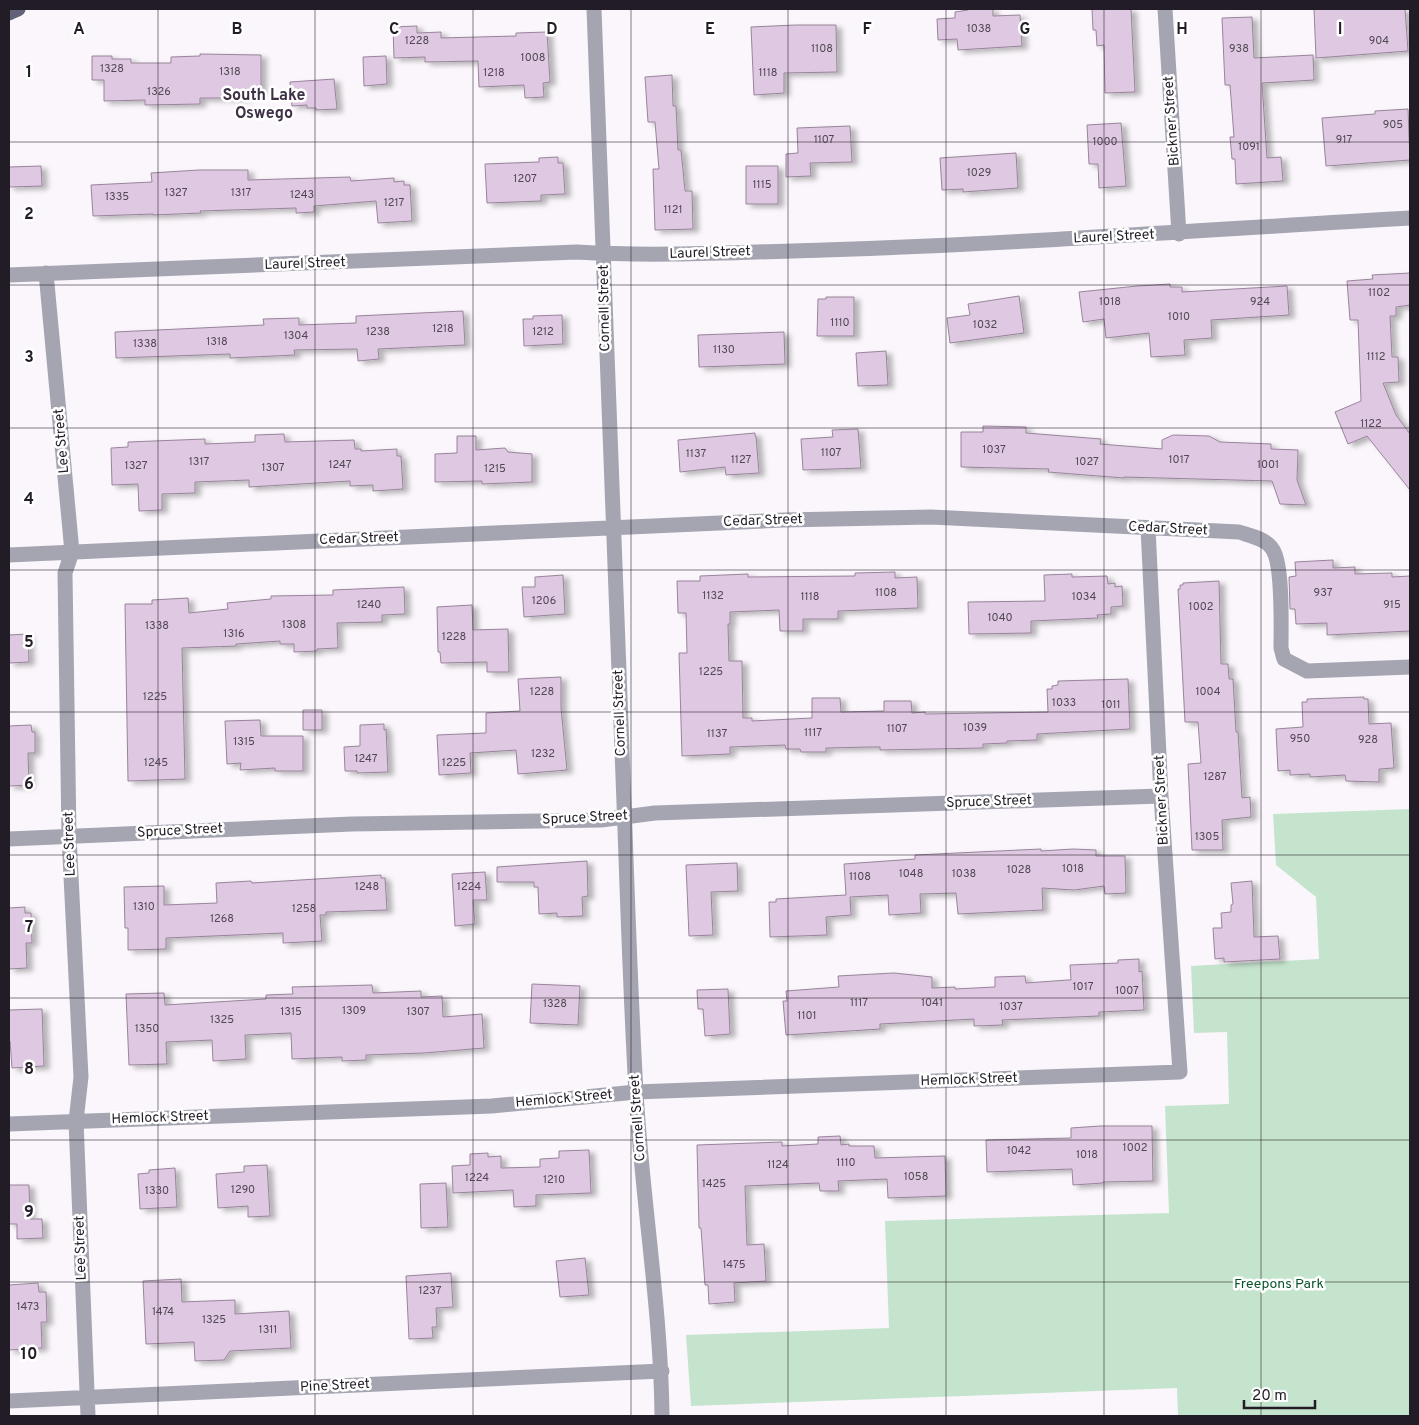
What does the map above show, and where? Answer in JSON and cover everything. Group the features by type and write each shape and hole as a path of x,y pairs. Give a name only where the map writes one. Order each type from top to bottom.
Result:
{"main road":[{"path":"9,13 18,9"}],"street":[{"name":"Cornell Street","path":"594,9 604,254 612,528 636,1092 662,1371 662,1416"},
{"name":"Bickner Street","path":"1165,9 1179,234"},
{"name":"Laurel Street","path":"9,275 577,252 643,255 924,247 1179,234 1410,218"},
{"name":"Lee Street","path":"46,273 72,552 65,573 69,836 81,1077 76,1121 88,1416"},
{"name":"Cedar Street","path":"9,555 784,520 931,517 1239,532 1263,540 1273,549 1278,565 1281,648 1284,659 1307,671 1410,667"},
{"name":"Bickner Street","path":"1148,528 1161,796 1180,1072"},
{"name":"Spruce Street","path":"9,839 352,824 601,820 655,813 1161,796"},
{"name":"Hemlock Street","path":"9,1124 492,1106 636,1092 1180,1072"},
{"name":"Pine Street","path":"9,1400 662,1371"}],"green space":[{"name":"Freepons Park","path":"1410,809 1410,1416 1178,1416 1177,1388 691,1406 686,1335 889,1328 885,1221 1169,1213 1165,1106 1229,1104 1227,1032 1194,1033 1191,966 1319,959 1316,897 1276,865 1273,814"}],"building":[{"path":"968,9 993,9 993,16 1020,15 1022,46 958,50 957,39 938,40 937,19 955,18 955,12"},
{"path":"1092,9 1131,9 1135,92 1105,93 1104,45 1097,46 1096,30 1093,30"},
{"path":"1314,9 1405,9 1408,51 1316,58"},
{"path":"1252,17 1254,58 1313,55 1314,80 1262,83 1267,158 1281,157 1283,181 1236,184 1235,159 1232,159 1230,137 1234,137 1230,85 1225,85 1222,18"},
{"path":"836,25 837,72 784,73 784,93 754,95 751,27"},
{"path":"417,26 417,33 441,32 441,38 516,36 516,33 547,32 550,82 543,83 544,97 525,98 524,85 479,87 478,61 425,62 425,57 394,58 393,27"},
{"path":"200,54 261,55 261,90 245,89 245,98 200,98 200,104 145,105 145,100 104,101 104,80 92,80 92,56 112,56 112,59 131,59 131,63 171,63 171,57 200,56"},
{"path":"386,56 387,84 364,86 363,57"},
{"path":"672,75 673,106 676,106 678,150 681,150 685,191 692,191 693,229 655,230 653,169 659,169 655,122 648,122 645,77"},
{"path":"334,79 337,109 316,110 316,108 307,108 307,105 292,106 290,82"},
{"path":"1408,109 1410,160 1326,166 1322,118 1375,114 1375,111"},
{"path":"1121,123 1126,186 1099,188 1098,164 1089,164 1087,125"},
{"path":"850,126 852,162 810,163 811,176 786,177 786,154 798,153 797,128"},
{"path":"1016,153 1018,188 963,192 963,189 942,190 940,158"},
{"path":"558,157 558,163 563,163 565,194 541,195 541,201 487,203 485,164 539,162 539,158"},
{"path":"41,166 42,186 9,187 9,167"},
{"path":"746,166 778,166 778,204 746,204"},
{"path":"199,170 248,170 248,180 350,177 351,181 394,178 394,182 404,181 404,185 410,185 412,221 378,223 376,201 314,206 314,212 296,213 296,208 93,216 91,185 152,182 151,173"},
{"path":"1410,273 1410,305 1396,307 1396,316 1390,316 1392,357 1398,357 1399,382 1383,383 1396,415 1410,434 1410,490 1367,436 1348,444 1335,412 1361,401 1358,320 1350,320 1347,281 1373,279 1372,275"},
{"path":"1170,284 1170,287 1182,287 1182,292 1287,286 1289,315 1211,320 1212,338 1184,340 1185,355 1151,357 1149,333 1106,338 1104,319 1083,322 1079,292"},
{"path":"1019,296 1024,333 950,343 947,318 970,315 968,304"},
{"path":"826,297 854,297 854,336 817,336 818,299 826,299"},
{"path":"463,311 465,345 378,349 379,359 358,361 357,349 294,350 295,355 230,358 230,354 116,358 115,332 264,325 263,319 299,318 299,325 356,323 356,316"},
{"path":"562,315 563,344 524,346 523,319 533,319 533,316"},
{"path":"784,332 785,364 699,367 698,335"},
{"path":"886,351 888,385 858,386 856,353"},
{"path":"983,426 1026,427 1026,433 1101,439 1100,444 1162,449 1162,440 1173,435 1209,436 1220,442 1271,444 1271,449 1298,450 1297,480 1306,505 1280,504 1272,481 1124,478 1048,472 1049,469 961,467 961,432 983,432"},
{"path":"858,429 861,468 803,470 801,439 833,437 832,430"},
{"path":"755,433 759,473 726,475 725,467 680,472 678,440"},
{"path":"284,434 285,442 354,440 355,449 361,449 361,451 397,449 397,456 401,456 403,489 373,491 373,485 350,486 350,481 249,487 249,480 195,482 195,493 162,494 162,510 139,511 138,484 112,485 111,448 128,447 128,442 205,439 205,444 255,442 255,435"},
{"path":"457,436 476,436 476,450 505,448 508,452 532,454 532,482 482,484 482,481 435,482 435,454 457,453"},
{"path":"1333,560 1333,568 1355,567 1355,574 1392,573 1392,577 1410,576 1410,631 1327,635 1327,623 1296,624 1295,609 1290,609 1289,577 1296,576 1295,562"},
{"path":"895,572 895,578 917,577 918,608 838,611 838,619 803,619 803,631 780,631 779,610 730,612 730,624 728,624 729,661 742,661 743,718 752,718 752,721 812,718 812,698 840,698 841,712 884,711 884,701 911,701 912,713 1048,712 1047,689 1052,689 1052,686 1058,685 1058,681 1128,679 1130,729 1037,734 1037,740 983,744 983,748 880,750 880,747 869,747 826,748 826,752 801,752 800,749 786,749 785,745 730,747 730,754 682,756 679,653 687,653 686,613 678,613 677,581 700,581 700,576 748,574 748,577 855,576 855,573"},
{"path":"1072,574 1072,577 1107,576 1108,584 1115,583 1115,587 1122,586 1123,606 1111,607 1111,614 1097,615 1098,618 1031,621 1031,633 969,634 968,602 1045,601 1044,575"},
{"path":"563,575 565,614 524,617 522,587 535,587 535,577"},
{"path":"1219,581 1221,664 1228,664 1229,679 1233,679 1242,798 1250,797 1251,817 1222,820 1223,850 1192,850 1188,764 1201,763 1198,722 1185,722 1178,589 1180,589 1180,585 1183,585 1183,583"},
{"path":"404,587 405,614 382,615 382,622 337,623 338,648 294,652 294,644 280,644 280,641 236,644 236,646 182,648 185,779 128,781 125,604 152,604 152,600 188,598 189,613 228,609 227,603 271,599 271,596 333,595 333,590"},
{"path":"472,605 473,630 508,629 509,672 487,672 487,662 441,663 440,652 438,652 437,607"},
{"path":"28,634 29,662 9,663 9,635"},
{"path":"561,677 561,708 567,770 518,774 516,750 470,753 471,773 439,775 437,735 486,733 486,713 520,711 518,679"},
{"path":"1364,697 1364,699 1368,699 1369,724 1391,723 1394,768 1379,769 1379,782 1346,781 1345,775 1310,777 1310,774 1290,775 1290,770 1278,771 1276,729 1303,727 1302,702 1307,702 1307,699"},
{"path":"303,710 322,710 322,730 303,730"},
{"path":"260,720 261,736 303,736 303,771 275,771 275,768 240,770 241,763 227,764 225,721"},
{"path":"384,724 384,730 386,729 388,772 357,773 357,771 345,771 344,747 360,746 360,725"},
{"path":"31,725 32,732 35,732 35,753 28,753 29,785 9,786 9,726"},
{"path":"1041,849 1041,851 1096,850 1096,856 1125,856 1126,893 1105,894 1104,886 1074,890 1042,888 1043,910 958,914 956,893 920,894 921,913 889,915 888,895 850,897 851,915 826,917 827,935 770,937 769,902 776,902 776,899 846,895 844,864 915,859 915,855"},
{"path":"587,861 588,896 582,897 583,916 557,917 557,913 539,914 538,887 534,887 534,882 497,882 497,867"},
{"path":"737,863 738,891 711,892 713,935 689,936 686,865"},
{"path":"485,872 487,900 473,900 475,924 455,926 452,874"},
{"path":"381,875 381,878 385,878 387,910 326,912 326,915 320,915 322,941 283,943 283,933 166,938 166,949 128,950 128,928 125,928 124,887 164,886 164,905 217,903 216,883 251,881 252,883"},
{"path":"1252,881 1254,937 1278,936 1280,959 1224,962 1224,958 1215,959 1213,928 1222,928 1221,913 1231,912 1231,905 1233,904 1231,883"},
{"path":"25,907 25,913 31,913 32,943 26,943 27,968 9,969 9,908"},
{"path":"1139,959 1139,972 1142,971 1144,1010 1099,1012 1099,1016 1002,1020 1003,1025 974,1026 974,1019 880,1024 880,1029 786,1035 783,1001 787,1001 786,991 839,987 838,976 894,973 932,977 932,988 995,987 995,977 1025,976 1026,983 1071,980 1070,965 1118,963 1118,960"},
{"path":"532,984 580,986 578,1025 530,1023"},
{"path":"372,985 373,993 421,991 421,997 442,996 443,1017 482,1014 484,1048 366,1055 366,1060 342,1061 342,1057 292,1059 291,1033 245,1035 246,1059 213,1061 212,1040 166,1042 167,1064 129,1065 126,994 164,993 165,1005 266,999 266,995 293,994 292,987"},
{"path":"728,989 730,1034 705,1036 703,1009 698,1009 697,990"},
{"path":"42,1009 44,1066 12,1068 9,1041 9,1010"},
{"path":"1152,1126 1153,1181 1073,1185 1072,1169 987,1172 986,1140 1071,1138 1071,1128"},
{"path":"840,1136 841,1145 874,1146 875,1158 945,1156 946,1196 888,1198 887,1179 838,1181 839,1191 820,1191 819,1183 745,1186 747,1245 764,1244 766,1281 734,1283 735,1302 709,1304 708,1285 705,1285 701,1228 699,1228 697,1145 782,1142 782,1146 818,1144 818,1137"},
{"path":"589,1150 591,1193 536,1195 536,1206 514,1207 513,1190 453,1193 452,1166 470,1165 470,1154 488,1153 488,1157 501,1156 501,1168 540,1167 540,1159 559,1158 559,1151"},
{"path":"267,1165 270,1216 248,1217 248,1206 218,1208 216,1174 244,1172 244,1166"},
{"path":"175,1168 177,1207 140,1209 138,1174 149,1173 149,1170"},
{"path":"446,1183 448,1227 421,1228 420,1184"},
{"path":"9,1185 29,1185 30,1219 42,1219 43,1238 17,1239 17,1224 9,1224"},
{"path":"585,1258 589,1295 560,1297 556,1261"},
{"path":"451,1273 453,1307 436,1308 437,1327 432,1327 433,1338 409,1339 406,1276"},
{"path":"181,1279 182,1302 235,1300 235,1314 289,1311 291,1348 230,1351 224,1360 195,1361 194,1342 146,1344 143,1281"},
{"path":"38,1283 39,1292 46,1292 47,1322 41,1322 42,1348 9,1350 9,1285"}],"district":[{"name":"South Lake Oswego","path":"264,105"}]}
